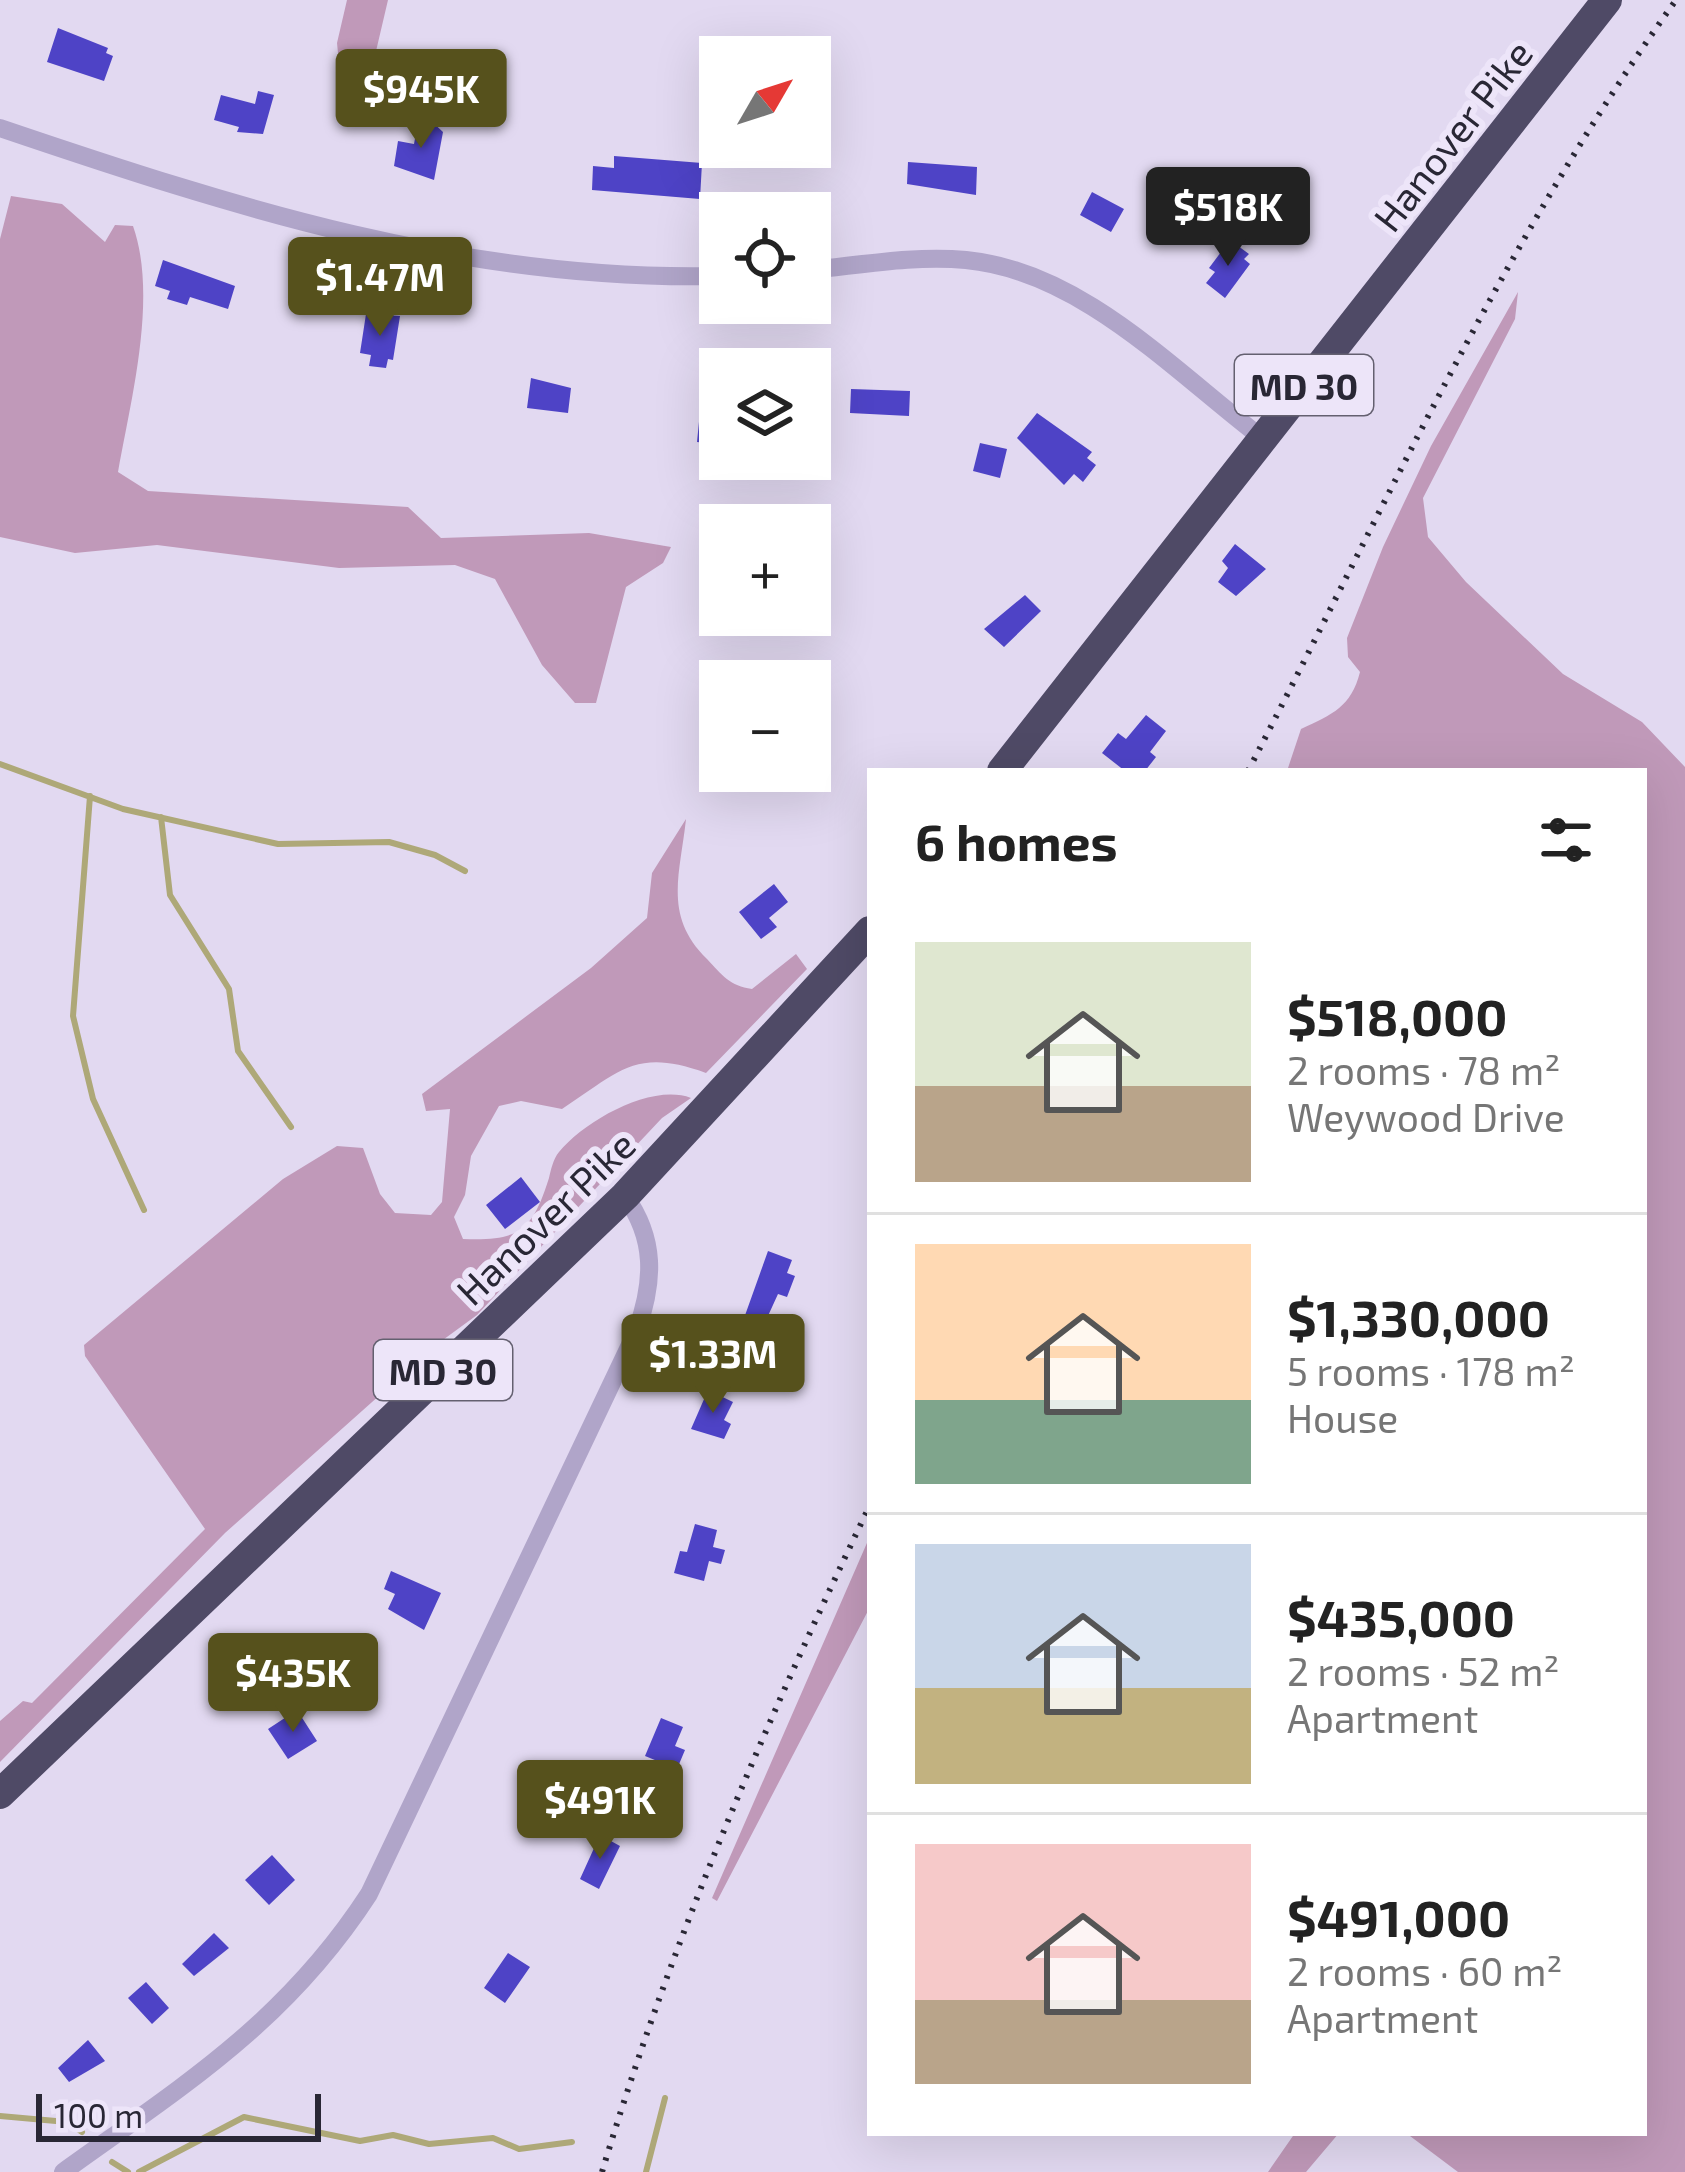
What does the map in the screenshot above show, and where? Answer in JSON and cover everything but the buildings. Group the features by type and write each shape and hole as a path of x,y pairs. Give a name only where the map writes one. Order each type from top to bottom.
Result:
{"highway":[{"name":"Hanover Pike","path":"1004,768 1607,0"},
{"name":"Hanover Pike","path":"0,1794 625,1196 867,934"}],"street":[{"path":"0,128 223,203 327,231 556,269 699,275"},
{"path":"831,268 941,258 1034,276 1076,296 1262,438"},
{"path":"63,2172 278,2011 316,1969 369,1894 637,1330 650,1287 650,1261 644,1223 625,1196"}],"shaded area":[{"path":"347,0 388,0 373,64 357,81 340,73 337,43"},
{"path":"11,196 62,204 105,242 115,225 133,226 140,254 143,316 118,472 148,491 408,507 441,538 589,533 671,547 663,563 626,587 596,703 575,703 542,665 495,579 455,565 339,568 157,545 75,553 0,537 0,239"},
{"path":"1518,292 1515,319 1423,498 1428,537 1466,582 1563,674 1642,722 1685,767 1685,2172 1458,2172 1410,2136 1647,2136 1647,768 1288,768 1301,729 1339,708 1356,684 1360,672 1348,657 1347,638 1431,446"},
{"path":"686,819 678,894 679,911 693,943 722,975 744,988 752,989 796,954 807,969 706,1073 662,1062 644,1063 614,1074 562,1109 521,1101 499,1106 471,1156 465,1195 454,1217 463,1239 498,1238 521,1230 536,1211 557,1155 602,1117 657,1096 691,1098 662,1118 477,1315 436,1345 225,1533 0,1762 0,1721 23,1701 32,1703 205,1529 85,1356 84,1345 283,1179 337,1146 363,1148 380,1194 395,1213 431,1215 442,1202 450,1109 426,1111 422,1094 591,968 647,918 652,873"},
{"path":"867,1543 867,1613 717,1901 712,1898"},
{"path":"1293,2136 1336,2136 1306,2172 1268,2172"}],"waterway":[{"path":"0,764 123,809 278,844 389,842 435,855 465,871"},
{"path":"90,796 73,1016 93,1099 144,1210"},
{"path":"161,817 170,895 229,989 238,1051 291,1127"},
{"path":"646,2172 665,2098"},
{"path":"0,2116 67,2122 82,2132"},
{"path":"139,2172 244,2117 360,2141 393,2135 429,2144 493,2138 519,2149 572,2142"},
{"path":"112,2162 128,2172"}],"railway":[{"path":"1250,768 1501,280 1614,91 1676,0"},
{"path":"602,2172 658,2001 723,1833 867,1511"}]}
